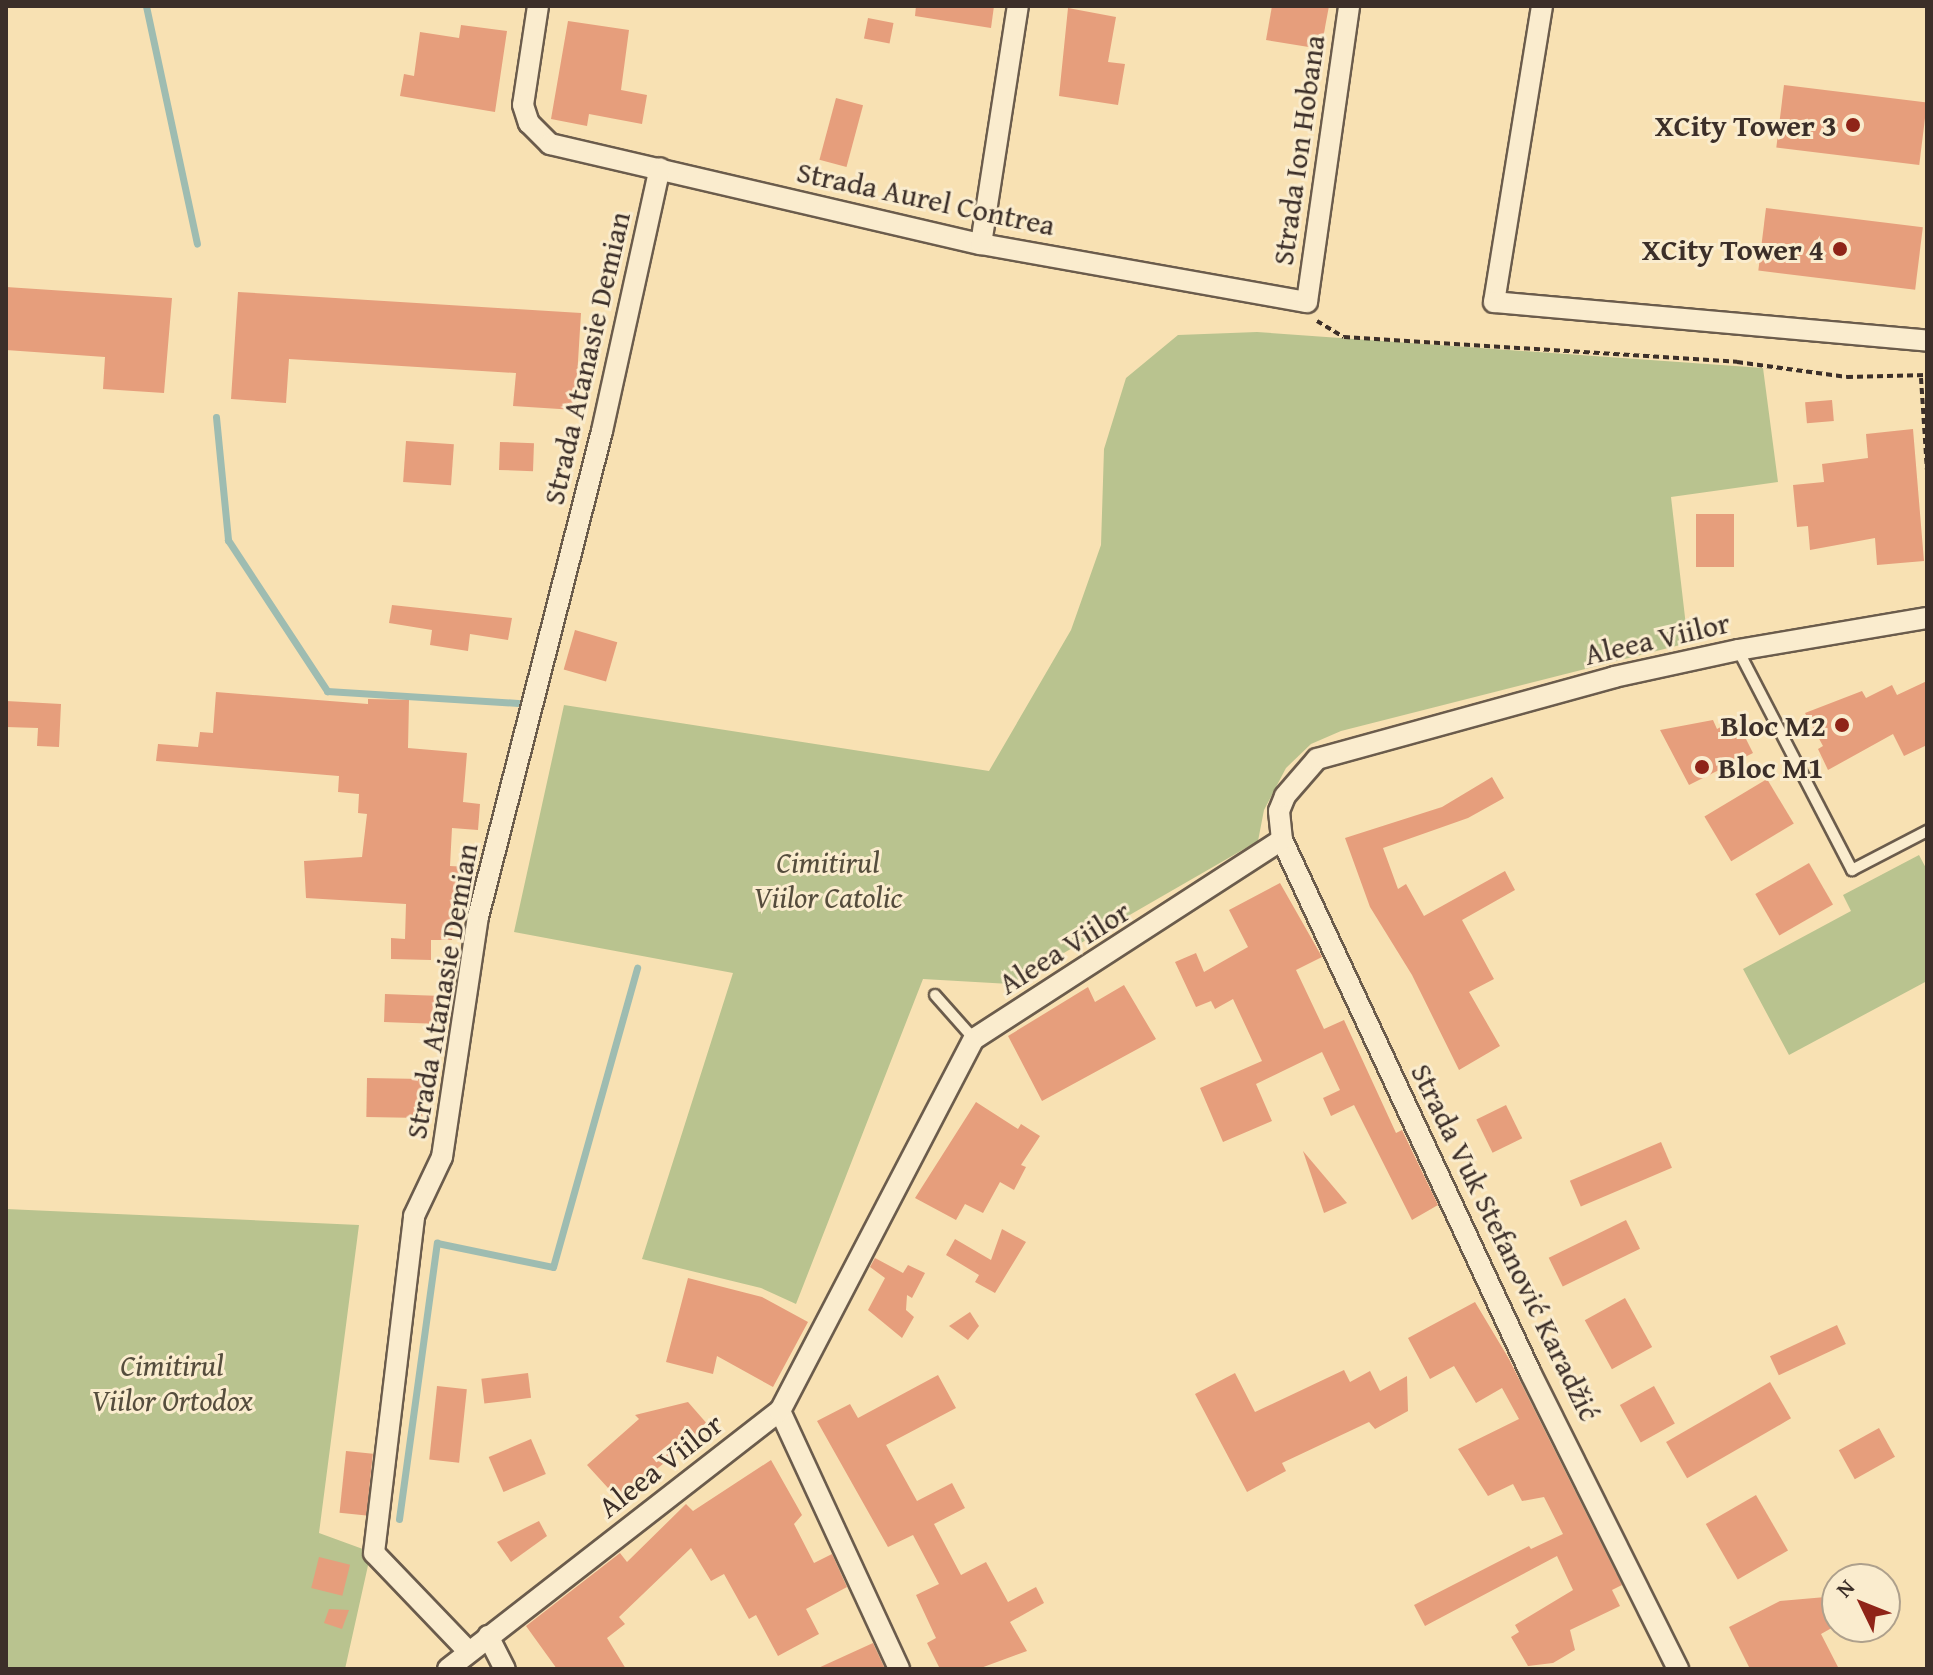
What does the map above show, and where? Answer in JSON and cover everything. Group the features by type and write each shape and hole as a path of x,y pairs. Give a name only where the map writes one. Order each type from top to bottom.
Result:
{"street":[{"name":"Strada Aurel Contrea","path":"538,6 523,105 537,134 550,144 981,244 1307,302"},
{"path":"981,244 1018,6"},
{"name":"Strada Ion Hobana","path":"1307,302 1349,6"},
{"path":"1542,6 1494,302 1927,341"},
{"name":"Strada Atanasie Demian","path":"469,1652 374,1553 414,1216 442,1157 478,917 602,431 660,168"},
{"name":"Aleea Viilor","path":"448,1669 780,1411 974,1039 1282,840 1279,811 1285,796 1317,759 1614,677 1738,650 1927,618"},
{"name":"Strada Vuk Stefanović Karadžić","path":"1282,840 1531,1374 1678,1669"},
{"path":"780,1411 899,1669"},
{"path":"488,1636 505,1669"}],"lane":[{"path":"1738,650 1852,870 1927,831"},
{"path":"935,995 974,1039"}],"path":[{"path":"1307,302 1312,317 1325,329 1344,337 1737,362 1847,377 1924,376 1927,470"}],"green space":[{"name":"Cimitirul Viilor Catolic","path":"1257,332 1763,368 1778,482 1671,497 1688,643 1341,731 1311,744 1286,768 1264,810 1258,841 1010,984 923,979 796,1304 761,1288 642,1259 733,973 514,932 564,705 989,771 1071,630 1101,545 1104,449 1126,378 1178,335"},
{"path":"1919,855 1927,870 1927,981 1789,1055 1743,969 1851,911 1843,895"},
{"name":"Cimitirul Viilor Ortodox","path":"6,1209 359,1225 319,1533 371,1552 345,1669 6,1669"}],"building":[{"path":"916,6 994,6 991,28 915,16"},
{"path":"1272,6 1329,6 1321,49 1266,40"},
{"path":"1068,8 1116,17 1108,62 1125,64 1118,105 1059,96"},
{"path":"868,18 894,23 890,44 864,39"},
{"path":"568,21 629,30 621,90 647,95 642,124 589,114 587,126 551,119"},
{"path":"461,25 507,31 495,112 400,96 404,74 414,76 420,32 459,38"},
{"name":"XCity Tower 3","path":"1784,85 1927,103 1919,165 1776,148"},
{"path":"836,98 863,105 846,167 819,160"},
{"name":"XCity Tower 4","path":"1766,208 1923,227 1915,290 1758,271"},
{"path":"6,287 172,298 164,393 103,389 105,357 6,350"},
{"path":"238,292 581,313 575,410 513,406 516,373 289,359 286,403 231,399"},
{"path":"1832,400 1834,421 1807,423 1805,402"},
{"path":"1913,429 1924,561 1877,565 1875,538 1810,550 1808,526 1797,527 1793,485 1824,482 1822,464 1868,458 1866,434"},
{"path":"406,441 454,444 451,485 403,482"},
{"path":"500,442 534,443 533,471 499,470"},
{"path":"1696,514 1734,514 1734,567 1696,567"},
{"path":"392,605 512,618 508,640 470,634 468,651 430,645 432,630 389,623"},
{"path":"575,630 617,642 606,682 564,669"},
{"path":"1927,681 1927,745 1904,756 1893,734 1828,770 1818,749 1823,746 1805,713 1862,691 1866,698 1892,685 1897,695"},
{"path":"216,692 368,704 368,699 409,700 408,748 467,753 463,802 480,804 478,830 452,828 450,866 469,867 467,893 454,892 452,940 431,940 431,960 391,959 391,938 405,939 406,904 306,898 304,861 362,857 367,814 358,813 359,794 338,792 339,776 156,761 158,744 198,747 200,732 213,733"},
{"path":"6,701 61,704 59,747 37,746 38,728 6,727"},
{"name":"Bloc M1","path":"1736,719 1753,753 1689,785 1660,730 1713,720 1717,729"},
{"path":"1492,777 1504,798 1468,818 1383,848 1398,889 1406,884 1424,916 1505,871 1515,890 1462,920 1494,979 1469,992 1500,1046 1459,1070 1412,975 1370,907 1345,838 1442,807"},
{"path":"1767,779 1794,824 1731,861 1704,817"},
{"path":"1809,863 1833,905 1779,936 1755,894"},
{"path":"1280,883 1322,957 1296,970 1324,1029 1344,1020 1396,1133 1402,1130 1438,1205 1412,1220 1354,1105 1331,1116 1323,1098 1340,1090 1322,1052 1256,1084 1272,1121 1223,1142 1200,1088 1262,1061 1233,999 1215,1009 1211,1001 1196,1007 1175,962 1196,953 1204,972 1248,947 1229,910"},
{"path":"1124,985 1156,1039 1042,1101 1008,1036 1088,987 1095,1002"},
{"path":"385,994 435,996 434,1024 384,1022"},
{"path":"367,1078 423,1079 422,1118 366,1117"},
{"path":"976,1102 1018,1129 1021,1124 1040,1136 1021,1165 1026,1167 1014,1190 1000,1182 983,1213 965,1204 956,1220 915,1198"},
{"path":"1506,1105 1522,1138 1493,1153 1476,1119"},
{"path":"1661,1142 1672,1168 1581,1206 1570,1181"},
{"path":"1303,1151 1347,1203 1324,1213"},
{"path":"1626,1220 1640,1249 1563,1286 1549,1258"},
{"path":"1002,1229 1026,1242 995,1293 975,1282 979,1275 946,1255 955,1239 991,1260"},
{"path":"875,1258 903,1273 908,1265 925,1273 912,1298 907,1295 906,1310 914,1317 902,1338 868,1310 885,1278 870,1267"},
{"path":"688,1278 762,1297 808,1322 773,1387 717,1356 713,1374 666,1362"},
{"path":"1625,1298 1652,1347 1612,1369 1585,1320"},
{"path":"1475,1302 1509,1359 1622,1585 1612,1590 1620,1606 1570,1630 1575,1650 1553,1663 1528,1666 1511,1637 1519,1632 1515,1625 1573,1590 1557,1556 1425,1626 1414,1605 1529,1546 1531,1549 1563,1534 1544,1497 1522,1501 1513,1484 1488,1496 1458,1449 1519,1419 1502,1388 1476,1403 1454,1366 1430,1379 1408,1338"},
{"path":"970,1312 979,1326 968,1340 949,1326"},
{"path":"1837,1325 1846,1344 1779,1375 1770,1356"},
{"path":"1344,1370 1350,1382 1370,1371 1380,1391 1407,1376 1408,1411 1375,1429 1369,1422 1282,1463 1286,1471 1247,1492 1195,1394 1235,1373 1255,1412"},
{"path":"528,1373 531,1398 484,1404 481,1379"},
{"path":"938,1375 956,1408 886,1445 917,1501 952,1483 965,1508 934,1524 961,1575 986,1562 1008,1602 1036,1587 1044,1603 1010,1622 1027,1651 978,1669 940,1669 927,1643 936,1638 916,1595 939,1584 913,1535 888,1547 817,1421 850,1404 858,1418"},
{"path":"1770,1382 1791,1418 1687,1478 1666,1442"},
{"path":"437,1386 467,1389 459,1463 429,1460"},
{"path":"1654,1386 1675,1424 1641,1443 1620,1405"},
{"path":"688,1402 709,1426 619,1500 587,1465 639,1419 635,1415"},
{"path":"1879,1428 1895,1457 1855,1479 1839,1450"},
{"path":"531,1439 546,1474 504,1492 489,1457"},
{"path":"346,1451 373,1454 366,1515 340,1513"},
{"path":"771,1460 802,1515 794,1524 814,1563 832,1554 847,1587 806,1609 819,1634 778,1656 756,1615 749,1619 724,1574 711,1581 691,1548 619,1617 625,1624 607,1638 626,1669 557,1669 526,1626 620,1553 627,1562 686,1504 693,1511"},
{"path":"1756,1495 1788,1550 1738,1579 1706,1524"},
{"path":"539,1521 547,1536 511,1562 497,1542"},
{"path":"319,1557 350,1565 342,1596 311,1588"},
{"path":"1821,1597 1821,1643 1826,1643 1839,1669 1750,1669 1729,1627 1780,1601"},
{"path":"329,1609 349,1610 342,1629 324,1623"},
{"path":"873,1643 885,1669 816,1669"}],"waterway":[{"path":"146,6 197,244"},
{"path":"216,417 228,540 327,691 518,703"},
{"path":"399,1519 437,1243 553,1267 637,968"}],"place":[{"name":"XCity Tower 3","path":"1853,125"},
{"name":"XCity Tower 4","path":"1840,249"},
{"name":"Bloc M2","path":"1842,725"},
{"name":"Bloc M1","path":"1702,767"}]}
